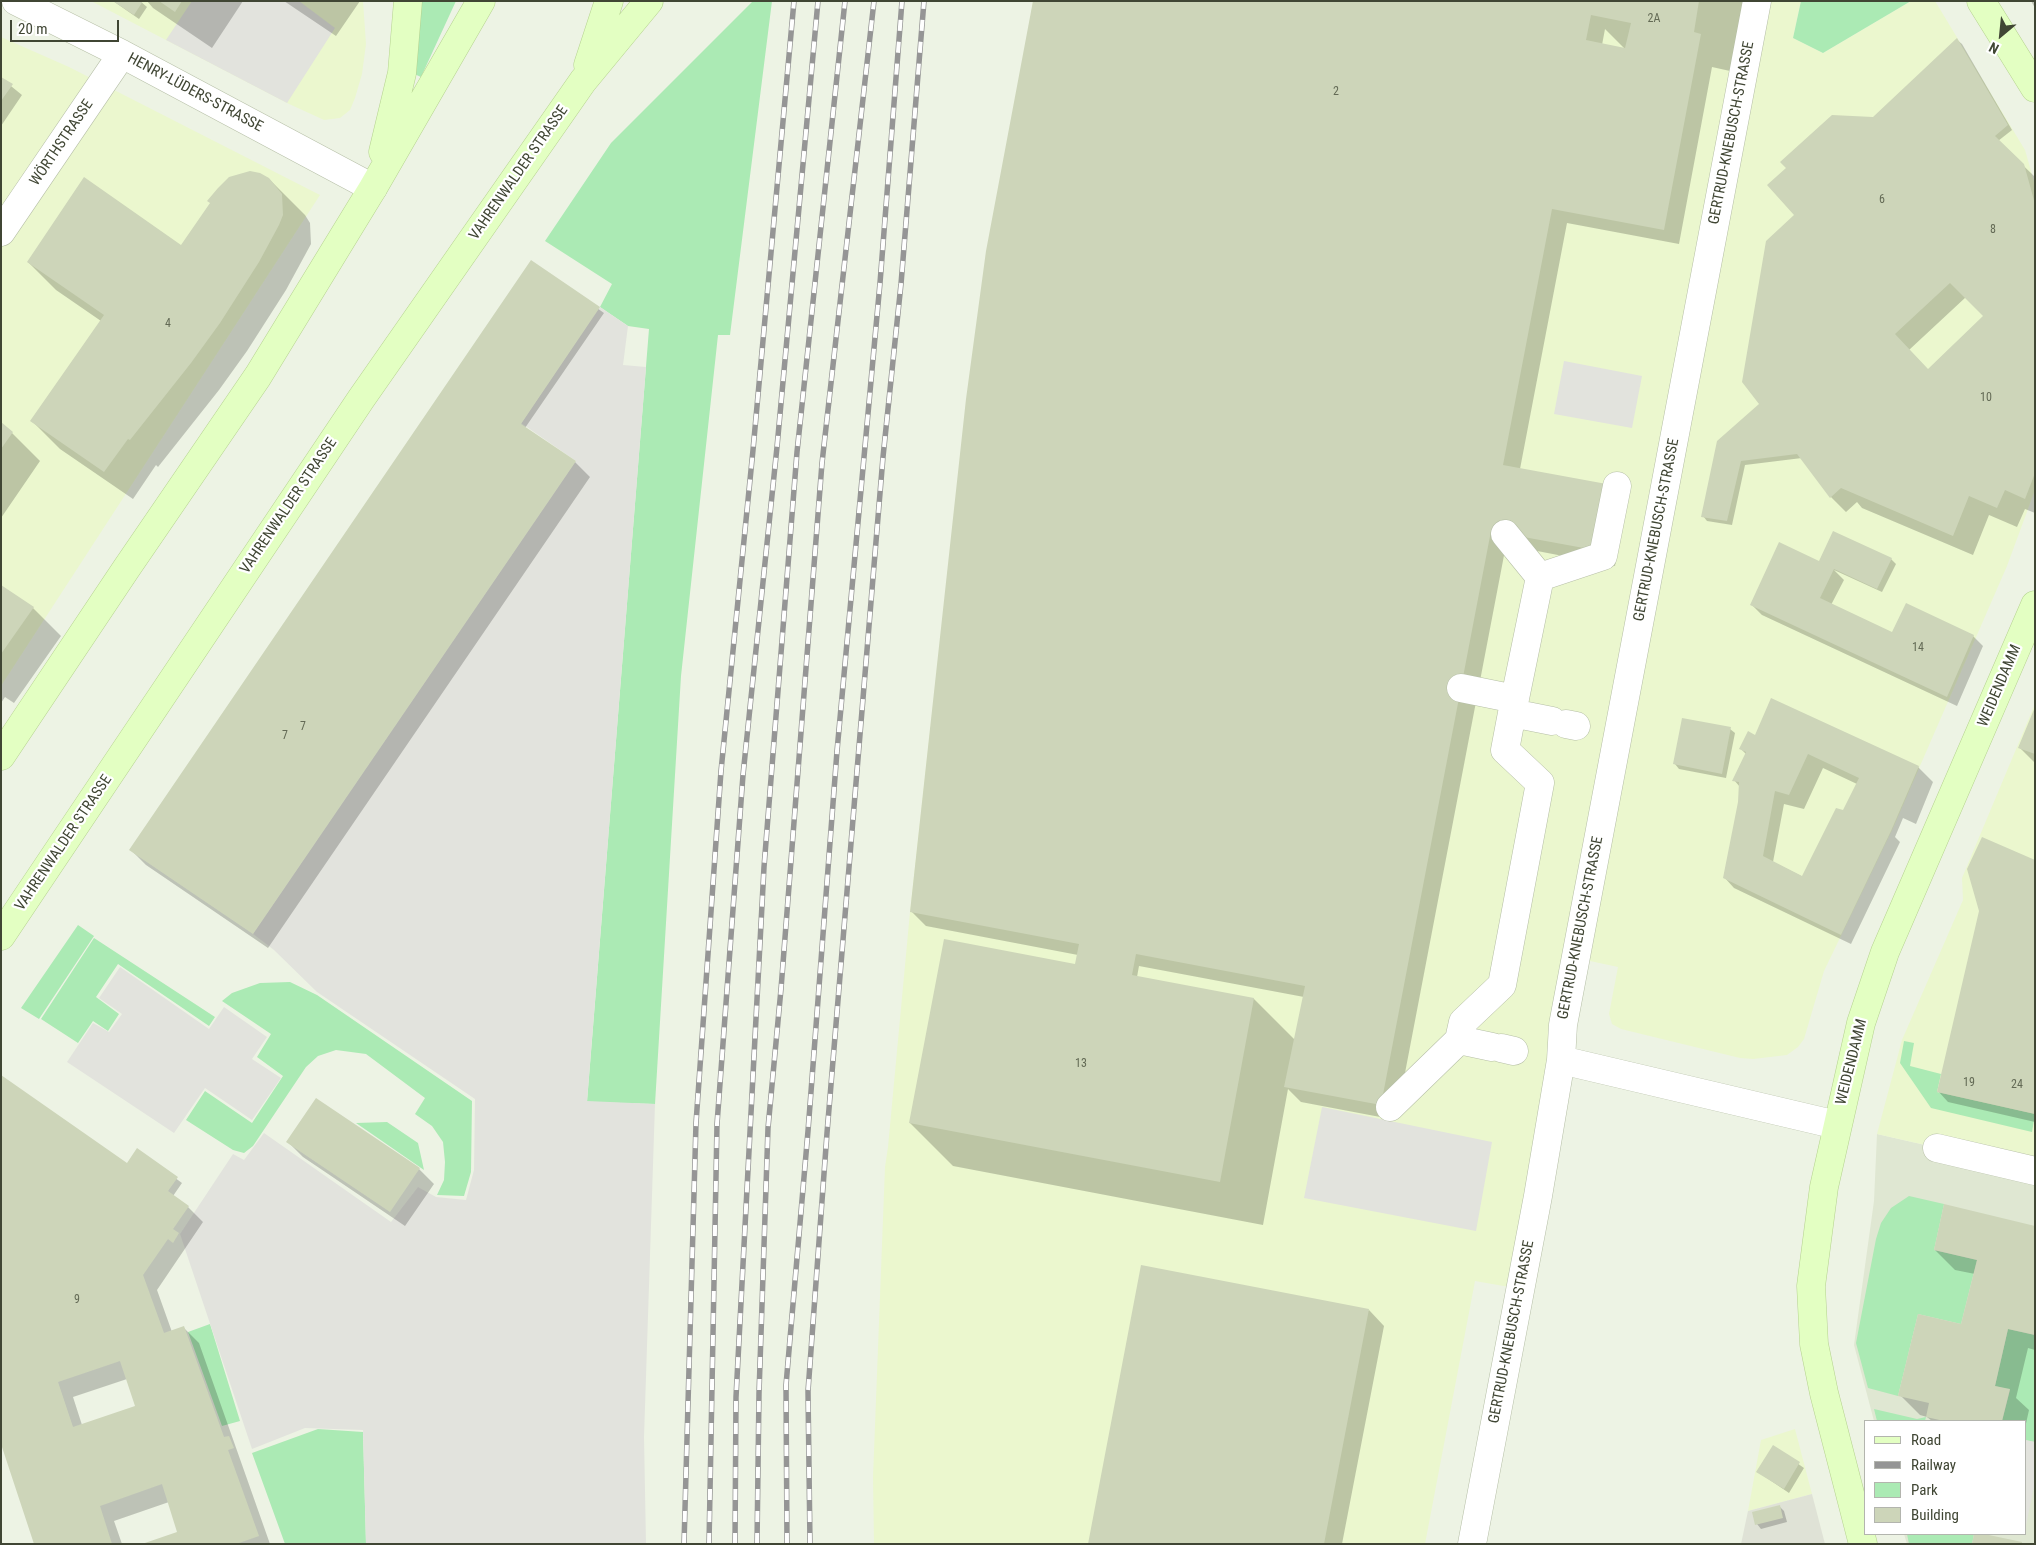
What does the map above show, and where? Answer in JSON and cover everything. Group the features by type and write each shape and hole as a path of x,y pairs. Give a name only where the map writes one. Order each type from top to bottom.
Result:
{"main road":[{"path":"373,188 390,128 402,73 408,1"},
{"path":"1,756 258,376 373,188 482,1"},
{"name":"VAHRENWALDER STRASSE","path":"583,81 609,1"},
{"name":"VAHRENWALDER STRASSE","path":"1,936 361,398 583,81 649,1"},
{"path":"1981,1 2035,88"},
{"name":"WEIDENDAMM","path":"1863,1544 1826,1402 1816,1354 1810,1286 1824,1187 1861,1023 1885,952 2035,606"}],"street":[{"name":"HENRY-LÜDERS-STRASSE","path":"16,1 122,54 373,188"},
{"name":"GERTRUD-KNEBUSCH-STRASSE","path":"1472,1544 1538,1196 1561,1060 1565,1016 1757,1"},
{"name":"WÖRTHSTRASSE","path":"1,232 122,54"},
{"path":"1540,577 1603,556 1617,486"},
{"path":"1505,534 1540,577"},
{"path":"1390,1107 1459,1040 1463,1022 1502,986 1540,783 1505,750 1540,577"},
{"path":"1461,688 1565,724"},
{"path":"1459,1040 1502,1049"},
{"path":"1561,1060 1837,1125"},
{"path":"1937,1148 2035,1171"}],"shaded area":[{"path":"91,1 363,1 366,44 362,74 355,98 350,110 340,118 324,120 287,103"},
{"path":"192,1 299,1 335,28 287,103 166,40"},
{"path":"1033,1 1801,1 1793,38 1823,53 1911,1 1935,1 2025,150 2035,185 2035,490 2007,566 1893,828 1824,971 1804,1039 1798,1047 1787,1055 1753,1059 1740,1058 1621,1029 1612,1024 1609,1014 1618,967 1576,958 1515,1288 1475,1281 1425,1544 874,1544 873,1477 885,1167 910,912 959,472"},
{"path":"1,37 69,67 320,195 1,686"},
{"path":"600,307 628,326 623,365 646,367 587,1101 655,1104 644,1437 646,1544 366,1544 363,1430 305,1428 252,1449 180,1234 233,1154 244,1160 264,1133 391,1222 418,1187 436,1197 466,1200 474,1170 475,1099 317,992 274,950 253,934 576,461 521,423"},
{"path":"1564,361 1642,376 1632,428 1554,414"},
{"path":"2035,704 2035,1170 1877,1134 1902,1040 1963,900 1962,878"},
{"path":"120,967 209,1029 224,1007 267,1037 252,1059 281,1078 252,1120 205,1088 174,1133 67,1062 93,1023 109,1032 122,1014 99,998"},
{"path":"1322,1107 1492,1142 1476,1231 1304,1198"},
{"path":"1877,1134 2035,1170 2035,1544 1907,1544 1904,1535 2026,1535 2026,1420 1874,1420 1854,1345 1874,1201"},
{"path":"1795,1429 1812,1494 1748,1511 1761,1440"},
{"path":"2026,1440 2035,1442 2035,1482 2026,1525"},
{"path":"1812,1494 1825,1544 1741,1544 1748,1511"}],"green space":[{"path":"421,1 456,1 421,77 412,73"},
{"path":"753,1 772,1 730,335 718,335 681,676 655,1104 587,1102 649,329 628,326 600,307 612,284 545,241 611,143"},
{"path":"1801,1 1911,1 1823,53 1793,38"},
{"path":"78,925 94,936 39,1019 21,1008"},
{"path":"94,938 215,1017 209,1026 118,964 96,997 119,1014 108,1031 93,1021 78,1043 41,1019"},
{"path":"290,982 317,995 472,1101 471,1172 464,1196 437,1195 444,1180 443,1142 432,1126 415,1114 425,1098 366,1054 336,1050 318,1056 306,1067 253,1146 244,1153 233,1150 186,1120 205,1091 252,1123 283,1076 257,1057 271,1034 222,1001 232,993 260,983"},
{"path":"1904,1041 1914,1043 1910,1066 1941,1074 1937,1092 2035,1114 2032,1132 1931,1108 1900,1063"},
{"path":"387,1122 418,1143 424,1170 356,1123"},
{"path":"1909,1196 1944,1204 1934,1250 1977,1260 1961,1324 1918,1314 1898,1396 1868,1388 1856,1343 1876,1239 1881,1223 1891,1208"},
{"path":"210,1324 240,1421 222,1426 188,1332"},
{"path":"2008,1329 2035,1335 2035,1442 2026,1440 2026,1420 2002,1420 2010,1390 1995,1386"},
{"path":"1874,1409 1917,1419 1926,1417 1925,1420 1877,1420"},
{"path":"318,1429 363,1432 366,1544 285,1544 252,1453"},
{"path":"1907,1535 1974,1535 1972,1544 1909,1544"}],"building":[{"path":"113,1 143,1 134,15"},
{"path":"159,1 182,1 175,12"},
{"path":"1033,1 1699,1 1694,32 1701,34 1664,230 1552,209 1503,465 1612,485 1600,551 1491,531 1381,1105 1284,1087 1305,986 1136,954 1132,975 1254,998 1220,1182 909,1123 944,939 1075,964 1079,944 910,912 966,399 986,251","holes":["1591,15 1631,23 1625,48 1586,40"]},
{"path":"1957,38 2008,125 1995,136 2024,164 2035,204 2035,473 2025,499 2005,490 1997,508 1969,496 1953,536 1841,488 1830,498 1797,454 1741,461 1727,521 1701,517 1717,441 1759,404 1742,382 1766,241 1794,215 1767,185 1786,168 1780,162 1832,115 1873,117","holes":["1950,283 1983,316 1928,369 1895,334"]},
{"path":"1,77 13,84 1,101"},
{"path":"250,171 260,173 269,178 282,194 283,215 279,225 259,262 220,323 191,363 130,440 128,439 104,472 30,421 104,315 27,262 84,177 181,245 210,203 207,201 218,188 229,177"},
{"path":"531,260 600,307 521,424 576,461 253,934 129,850"},
{"path":"1,422 13,432 1,449"},
{"path":"1833,531 1892,558 1877,589 1834,569 1820,598 1892,632 1906,603 1974,635 1947,697 1750,605 1779,542 1819,561"},
{"path":"1,585 34,607 1,654"},
{"path":"1771,698 1919,766 1891,831 1841,935 1723,878 1738,802 1739,782 1732,781 1746,752 1739,749 1748,731 1755,735","holes":["1808,754 1859,778 1843,810 1836,808 1802,876 1763,856 1775,791 1789,795"]},
{"path":"2035,707 2035,754 2018,748"},
{"path":"1682,718 1731,727 1722,774 1673,764"},
{"path":"1982,837 2035,860 2035,1114 1937,1092 1979,911 1967,869"},
{"path":"1,1075 127,1163 137,1148 178,1177 168,1191 189,1206 173,1229 179,1233 173,1243 168,1239 143,1275 164,1333 184,1326 224,1437 229,1436 234,1448 228,1450 259,1536 236,1544 142,1544 177,1532 162,1484 100,1506 112,1544 34,1544 1,1444","holes":["120,1361 135,1406 73,1427 58,1382"]},
{"path":"316,1098 420,1168 390,1212 286,1142"},
{"path":"1944,1204 2035,1226 2035,1335 2008,1329 1995,1386 2010,1389 2002,1420 1940,1420 1926,1417 1929,1403 1898,1396 1918,1314 1961,1324 1977,1260 1934,1250"},
{"path":"1141,1265 1369,1309 1324,1544 1088,1544"},
{"path":"1773,1445 1800,1462 1784,1489 1756,1472"},
{"path":"1780,1505 1783,1518 1755,1525 1752,1512"},
{"path":"1974,1535 1989,1535 2022,1542 2022,1544 1972,1544"}],"railway":[{"path":"684,1544 696,1123 721,771 753,450 794,1"},
{"path":"709,1544 717,1124 743,775 777,447 818,1"},
{"path":"735,1544 736,1397 764,867 797,452 845,1"},
{"path":"757,1544 759,1393 768,1128 781,989 822,463 874,1"},
{"path":"787,1544 786,1385 808,1131 837,751 880,283 902,1"},
{"path":"810,1544 808,1391 827,1133 883,457 901,284 924,1"}]}
